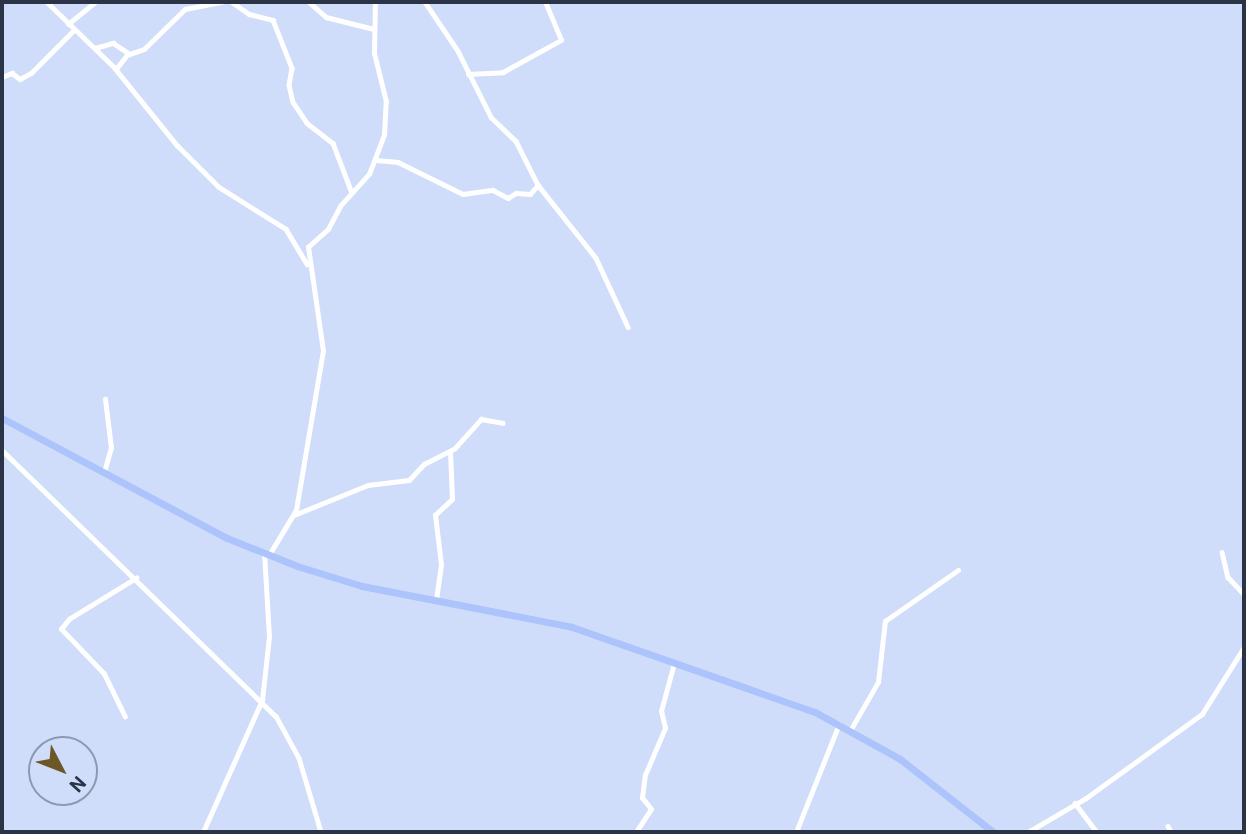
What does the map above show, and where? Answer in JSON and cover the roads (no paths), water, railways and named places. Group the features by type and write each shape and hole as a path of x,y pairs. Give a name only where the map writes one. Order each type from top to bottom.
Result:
{"highway":[{"path":"2,418 266,554 362,586 562,624 745,684 839,723 926,777 993,832"}],"street":[{"path":"47,2 73,31 95,48 116,70 184,152 228,193 282,225 308,265"},
{"path":"68,24 95,2"},
{"path":"116,70 130,54 144,49 185,9 222,2"},
{"path":"232,2 249,14 273,20 292,68 288,82 293,102 307,123 333,142 352,193"},
{"path":"309,2 326,17 374,29"},
{"path":"203,832 262,700 269,637 266,554 293,516 323,351 308,265 310,244 328,229 376,160 386,102 374,29 375,2"},
{"path":"425,2 460,55 467,74 494,121 516,141 538,185 596,258 628,327"},
{"path":"467,74 503,72 560,41 560,29 545,2"},
{"path":"2,77 12,73 20,79 31,73 73,31"},
{"path":"95,48 113,43 130,54"},
{"path":"376,160 398,162 412,172 463,194 493,190 508,198 516,193 530,194 538,185"},
{"path":"104,472 110,448 106,400"},
{"path":"293,516 368,485 409,480 427,462 450,452 481,419 503,423"},
{"path":"2,450 262,700 293,744 321,832"},
{"path":"436,600 441,559 435,515 452,499 450,452"},
{"path":"1222,552 1228,577 1244,594"},
{"path":"850,729 878,682 885,621 958,570"},
{"path":"125,717 104,674 61,629 69,619 136,578"},
{"path":"1028,832 1075,803 1202,714 1244,647"},
{"path":"636,832 651,808 642,798 645,775 665,728 661,711 675,661"},
{"path":"796,832 839,723"},
{"path":"1075,803 1097,832"},
{"path":"1168,826 1171,832"}]}
